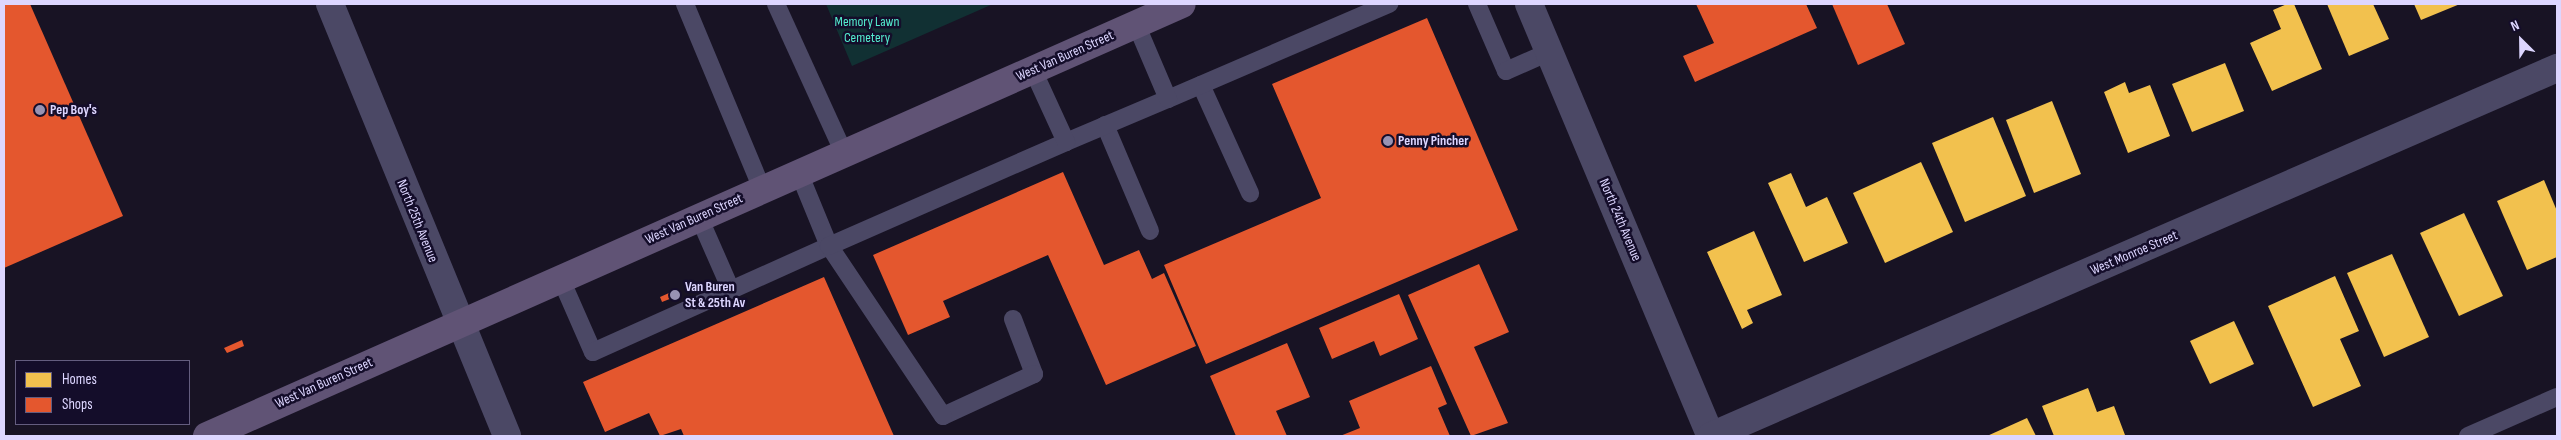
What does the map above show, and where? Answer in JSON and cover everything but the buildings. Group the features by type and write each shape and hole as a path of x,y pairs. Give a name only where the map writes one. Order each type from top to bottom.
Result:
{"main road":[{"name":"West Van Buren Street","path":"208,436 458,323 1182,4"}],"street":[{"name":"North 25th Avenue","path":"330,4 458,323 507,436"},
{"name":"North 24th Avenue","path":"1529,4 1711,436"},
{"name":"West Monroe Street","path":"1711,436 2557,68"}],"lane":[{"path":"685,4 762,189"},
{"path":"776,4 844,153"},
{"path":"560,278 593,352 1066,142 1389,4"},
{"path":"1477,4 1506,71 1549,52"},
{"path":"1136,24 1168,99"},
{"path":"1033,70 1066,142"},
{"path":"1201,84 1250,193"},
{"path":"1105,125 1150,231"},
{"path":"799,173 829,246 943,416 1034,374 1013,319"},
{"path":"698,217 731,290"},
{"path":"2468,436 2557,397"}],"green space":[{"name":"Memory Lawn Cemetery","path":"826,4 993,4 852,66"}],"place":[{"name":"Pep Boy's","path":"40,110"},
{"name":"Penny Pincher","path":"1388,141"},
{"name":"Van Buren St & 25th Av","path":"675,295"}]}
